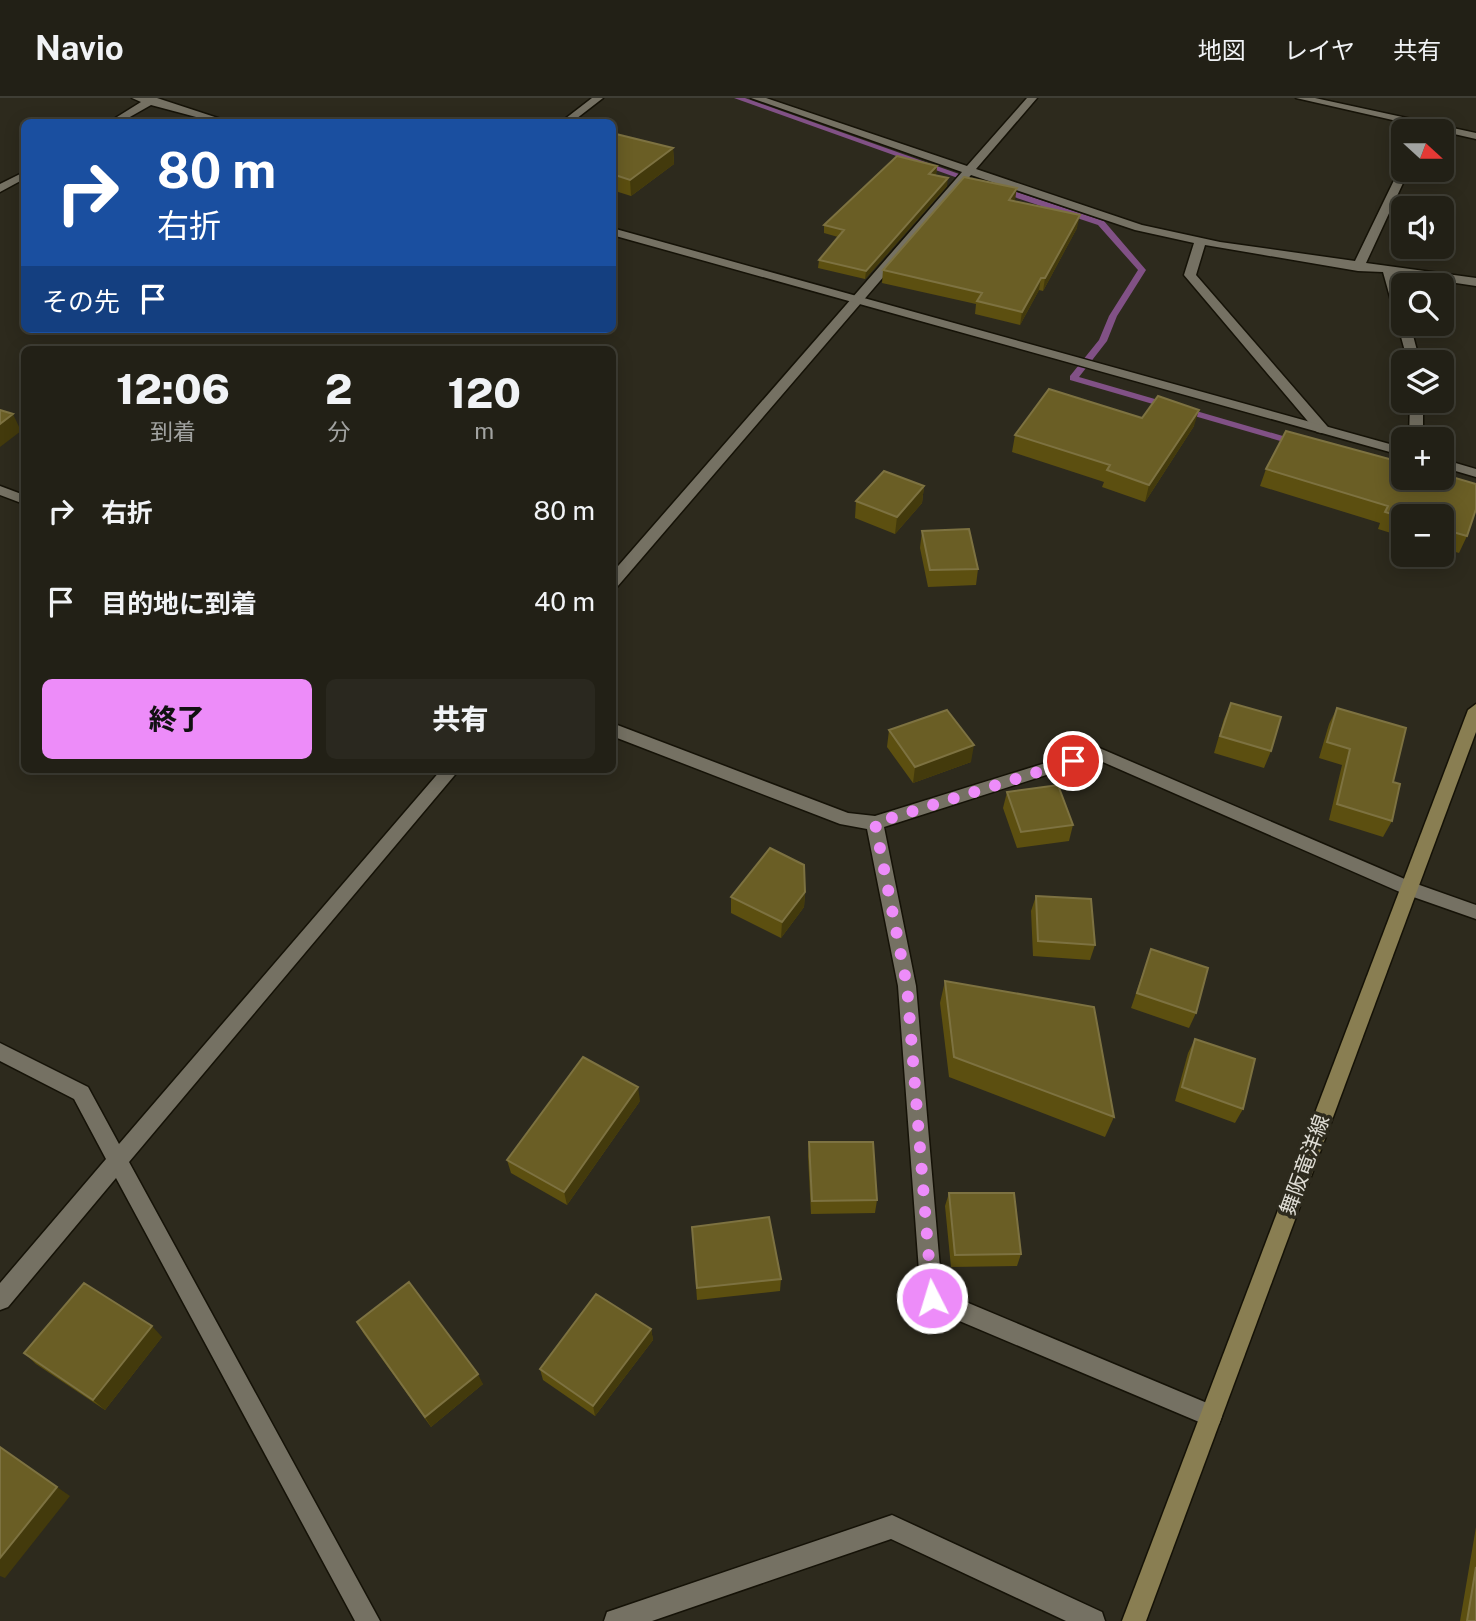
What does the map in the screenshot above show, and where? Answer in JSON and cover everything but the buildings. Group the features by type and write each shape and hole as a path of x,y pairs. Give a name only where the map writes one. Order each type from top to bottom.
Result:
{"main road":[{"name":"舞阪竜洋線","path":"1134,1621 1476,710"}],"street":[{"path":"137,98 153,100 215,119"},
{"path":"570,119 598,98"},
{"path":"756,98 1139,228 1200,241 1358,267 1476,282"},
{"path":"616,578 1032,98"},
{"path":"1301,98 1391,120"},
{"path":"119,119 153,100"},
{"path":"1454,133 1476,136"},
{"path":"0,189 21,177"},
{"path":"1358,267 1398,182"},
{"path":"616,232 1391,448"},
{"path":"1200,241 1190,275 1322,429"},
{"path":"1389,271 1391,278"},
{"path":"1454,467 1476,473"},
{"path":"0,490 21,499"},
{"path":"616,731 846,819 875,823 1097,753 1408,888 1476,912"},
{"path":"0,1298 448,773"},
{"path":"875,823 907,986 932,1298 1211,1416"},
{"path":"0,1051 81,1093 368,1621"},
{"path":"616,1621 892,1527 1093,1621"}],"waterway":[{"path":"738,98 972,180"},
{"path":"999,189 1101,223 1142,270 1113,316 1103,341 1073,378 1297,443"}],"route":[{"path":"932,1298 907,986 875,823 1073,761"}]}
